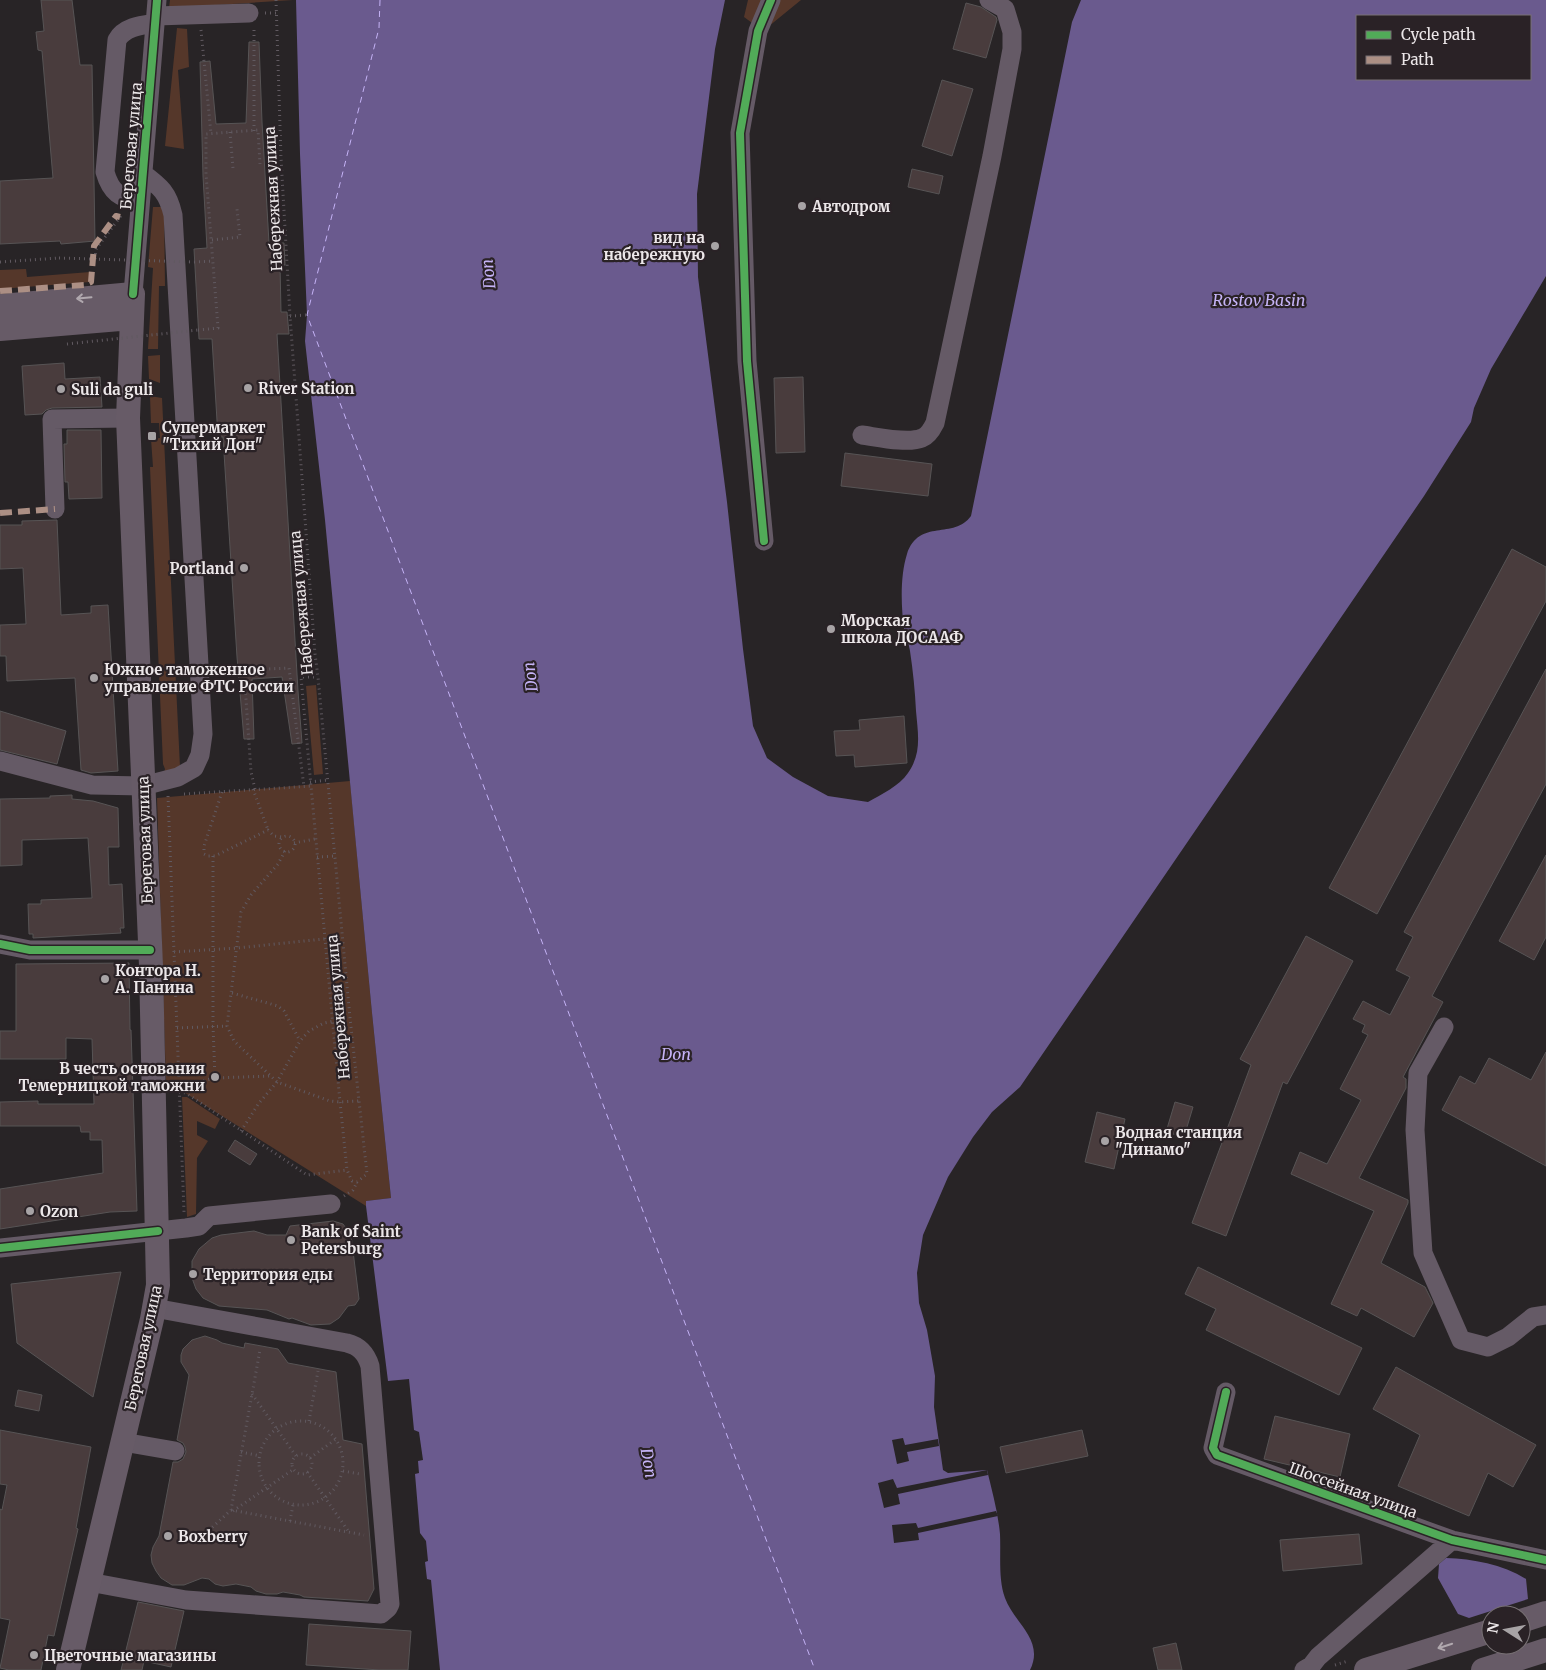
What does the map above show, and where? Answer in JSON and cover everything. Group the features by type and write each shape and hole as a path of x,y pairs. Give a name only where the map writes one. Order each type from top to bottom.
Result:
{"main road":[{"path":"0,306 133,294"},
{"name":"Береговая улица","path":"68,1670 123,1442 158,1285 150,950 128,418 133,294"},
{"path":"0,328 132,318"},
{"path":"1531,1618 1546,1613"},
{"path":"1366,1670 1481,1634"},
{"path":"1483,1670 1546,1650"}],"street":[{"path":"764,541 747,361 740,133 758,31 771,0"},
{"path":"862,435 912,440 922,438 930,432 935,423 992,156 1012,49 1012,32 1004,9 989,0"},
{"path":"140,202 122,198 114,191 104,172 120,35 140,25 156,13 252,18"},
{"name":"Береговая улица","path":"133,294 156,13"},
{"path":"0,762 92,785 167,787 178,777 194,768 200,755 203,734 173,215 170,200 158,185 142,173"},
{"path":"55,509 52,419 128,418"},
{"path":"0,944 30,950 150,950"},
{"path":"1444,1027 1418,1073 1415,1130 1423,1253 1461,1340 1488,1347 1508,1337 1534,1317 1546,1315"},
{"path":"0,1248 186,1228 198,1226 209,1216 331,1204"},
{"path":"89,1582 186,1600 381,1614 390,1604 370,1366 366,1355 357,1347 347,1343 154,1308"},
{"name":"Шоссейная улица","path":"1226,1392 1212,1448 1217,1454 1452,1540 1546,1560"},
{"path":"123,1442 175,1451"},
{"path":"1309,1669 1318,1658 1452,1540"}],"path":[{"path":"252,18 254,131"},
{"path":"202,38 211,134"},
{"path":"68,344 218,328 206,174 206,134 258,130 260,164"},
{"path":"230,132 233,168"},
{"path":"212,240 240,237 237,209"},
{"path":"95,259 96,249 120,217"},
{"path":"0,262 59,258 213,262"},
{"path":"290,316 307,315"},
{"path":"304,786 289,668 244,670 250,772 254,789 268,830 274,836 291,837 294,843 292,849 285,851 278,864 245,903 239,923 227,1026 234,1041 277,1082 330,1101 359,1101"},
{"path":"179,1092 186,1092 307,1175 348,1170 316,857 301,677 318,677"},
{"path":"186,1228 167,787 222,792 304,786 328,780"},
{"path":"222,792 203,851 204,854 213,856 268,830"},
{"path":"282,837 279,844 285,851"},
{"path":"294,843 315,839"},
{"path":"213,856 212,950 215,1078"},
{"path":"316,857 335,856"},
{"path":"174,952 237,948 343,936"},
{"path":"232,993 278,1006 284,1011 300,1041"},
{"path":"241,1131 258,1103 277,1082 300,1041 309,1031 324,1023 350,1018"},
{"path":"177,1028 227,1026"},
{"path":"179,1086 215,1078 272,1076"},
{"path":"232,1510 260,1350"},
{"path":"308,1422 318,1371"},
{"path":"252,1394 296,1456"},
{"path":"308,1422 327,1429 336,1439 343,1455 343,1471 338,1485 325,1498 315,1504 305,1506 293,1505 276,1498 266,1488 260,1472 260,1456 264,1442 277,1429 288,1423 308,1422"},
{"path":"310,1458 336,1439"},
{"path":"241,1452 260,1456"},
{"path":"302,1454 310,1458 312,1466 307,1472 302,1474 294,1469 292,1461 296,1456 302,1454"},
{"path":"205,1534 232,1510 294,1469"},
{"path":"343,1471 360,1474"},
{"path":"307,1472 349,1532"},
{"path":"290,1521 293,1505"},
{"path":"232,1510 364,1535"}],"shaded area":[{"path":"170,0 293,0 169,8"},
{"path":"748,0 801,0 763,31 744,17"},
{"path":"177,28 187,29 189,67 178,70 184,149 165,146"},
{"path":"153,207 164,207 165,286 159,286 158,349 148,349 153,268 148,267"},
{"path":"26,269 27,277 90,272 90,282 0,289 0,270"},
{"path":"160,355 160,383 149,379 148,356"},
{"path":"150,396 162,398 180,767 164,773 150,467 153,467 151,439 160,438 159,423 151,423"},
{"path":"316,685 323,774 314,775 306,686"},
{"path":"350,781 391,1198 367,1201 366,1206 166,1081 157,798"},
{"path":"182,1097 187,1097 220,1119 215,1129 197,1121 197,1135 208,1141 197,1158 196,1214 187,1217"}],"water":[{"name":"Don","path":"296,0 725,0 715,49 697,194 698,277 753,726 767,758 793,777 828,796 868,802 900,782 912,766 917,751 918,735 914,688 910,651 902,611 902,581 905,563 912,543 920,536 928,532 956,527 964,523 971,516 1072,22 1081,0 1546,0 1546,276 1491,369 1474,408 1471,422 1424,496 1020,1087 992,1112 973,1137 948,1177 923,1235 917,1273 919,1303 927,1330 935,1376 934,1407 943,1470 948,1473 987,1470 999,1526 1003,1591 1009,1607 1031,1641 1034,1659 1030,1670 440,1670 431,1580 427,1579 425,1562 428,1561 426,1541 420,1533 415,1474 419,1473 418,1461 423,1460 419,1432 414,1430 409,1379 388,1381 366,1206 366,1201 391,1198 325,520 305,341 307,315"},
{"path":"1446,1558 1497,1566 1526,1579 1528,1599 1509,1605 1481,1605 1481,1614 1469,1618 1458,1614 1438,1578 1439,1564"}],"pier":[{"path":"903,1438 905,1445 938,1439 939,1446 907,1452 909,1461 897,1464 892,1440"},
{"path":"987,1470 988,1475 898,1494 900,1504 884,1508 878,1483 893,1479 897,1488"},
{"path":"996,1511 998,1516 918,1533 919,1540 894,1543 892,1525 916,1523 918,1528"}],"building":[{"path":"41,0 72,0 80,65 92,65 95,241 61,244 60,241 0,244 0,181 53,178 42,51 38,50 36,32 44,31"},
{"path":"966,3 981,7 996,17 997,20 986,58 953,49"},
{"name":"River Station","path":"249,42 259,42 269,243 284,243 285,265 280,265 281,312 287,312 289,334 277,334 302,743 292,744 282,677 252,679 254,739 244,739 223,437 218,437 212,339 199,339 194,249 207,248 200,62 210,61 216,124 246,123"},
{"path":"942,80 973,89 952,156 922,146"},
{"path":"912,169 943,176 939,194 908,187"},
{"path":"64,363 65,379 100,377 102,407 52,408 42,414 25,415 22,366"},
{"path":"803,377 805,452 776,453 774,378"},
{"path":"67,430 101,430 102,498 69,499 68,482 65,482 64,444 67,444"},
{"path":"845,453 932,464 928,496 841,486"},
{"path":"57,520 61,615 91,613 91,606 108,605 118,771 91,773 81,770 75,678 7,681 6,656 0,656 0,625 26,624 23,568 0,569 0,525 22,525 22,521"},
{"path":"1512,549 1546,567 1546,601 1377,914 1329,888"},
{"path":"1546,669 1546,784 1432,996 1443,1002 1403,1077 1406,1079 1406,1088 1359,1178 1408,1200 1381,1263 1425,1287 1433,1303 1414,1337 1361,1308 1357,1316 1331,1304 1374,1211 1291,1174 1300,1152 1327,1164 1361,1100 1340,1089 1368,1035 1362,1032 1365,1025 1353,1019 1363,1001 1390,1015 1410,977 1396,970 1413,937 1404,932"},
{"path":"0,711 66,731 57,764 0,750"},
{"path":"904,716 907,763 855,767 854,755 836,756 834,731 860,730 859,720"},
{"path":"72,795 72,799 93,801 118,808 119,847 108,847 109,885 122,884 124,928 120,928 121,933 33,938 33,934 29,934 28,904 41,904 41,900 92,898 88,838 22,840 22,865 0,866 0,799 50,798 50,796"},
{"path":"1546,855 1546,937 1534,960 1499,941"},
{"path":"1306,936 1353,961 1287,1084 1283,1082 1226,1236 1192,1223 1251,1065 1240,1059"},
{"path":"129,963 137,1211 110,1212 0,1229 0,1189 103,1173 102,1140 90,1140 90,1132 81,1132 80,1126 0,1126 0,1102 38,1101 38,1104 94,1104 92,1039 66,1038 66,1059 0,1059 0,1031 16,1031 16,964"},
{"path":"1546,1052 1546,1166 1442,1110 1460,1076 1475,1084 1489,1058 1531,1080"},
{"path":"1175,1102 1193,1107 1184,1137 1166,1132"},
{"name":"Водная станция \"Динамо\"","path":"1097,1112 1125,1119 1114,1169 1085,1162"},
{"path":"235,1140 257,1154 250,1165 228,1151"},
{"path":"333,1221 343,1224 351,1235 359,1299 355,1305 348,1306 339,1318 330,1324 311,1325 267,1310 219,1306 203,1298 196,1289 192,1278 192,1261 199,1249 212,1238 254,1231 267,1235 286,1235 290,1226"},
{"path":"1198,1267 1362,1348 1339,1395 1206,1330 1216,1309 1185,1294"},
{"path":"121,1272 93,1397 17,1343 11,1284"},
{"path":"205,1336 222,1343 244,1348 245,1343 278,1349 288,1363 336,1372 343,1440 362,1444 374,1589 368,1601 304,1597 283,1592 266,1594 256,1591 251,1587 236,1584 223,1586 215,1584 209,1579 202,1578 184,1585 172,1585 161,1578 156,1571 151,1555 159,1536 173,1462 183,1459 186,1452 183,1443 177,1440 189,1375 181,1362 181,1355 183,1349 192,1340"},
{"path":"1396,1367 1536,1445 1513,1487 1488,1473 1469,1516 1398,1486 1420,1435 1373,1409"},
{"path":"18,1390 42,1395 39,1411 15,1406"},
{"path":"1275,1416 1350,1434 1340,1477 1264,1459"},
{"path":"0,1430 91,1447 76,1528 78,1529 54,1636 48,1635 41,1670 9,1670 0,1668 10,1620 0,1618 0,1509 2,1510 7,1485 0,1484"},
{"path":"1082,1430 1088,1456 1006,1473 1000,1447"},
{"path":"1359,1534 1362,1564 1283,1571 1280,1540"},
{"path":"138,1602 184,1611 171,1667 144,1661 142,1670 121,1670"},
{"path":"309,1624 411,1631 408,1670 306,1665"},
{"path":"1176,1643 1182,1670 1158,1670 1153,1648"}],"ferry route":[{"path":"380,0 379,28 307,315 815,1670"}],"marked path":[{"path":"0,291 84,285 91,282 94,246 116,216 120,217"},
{"path":"0,513 55,509"}],"cycle path":[{"path":"133,294 157,0"},
{"path":"764,541 747,361 740,133 758,31 771,0"},
{"path":"0,944 30,950 150,950"},
{"path":"0,1248 158,1231"},
{"path":"1226,1392 1213,1448 1217,1455 1452,1540 1546,1560"}],"place":[{"name":"Автодром","path":"802,206"},
{"name":"вид на набережную","path":"715,246"},
{"name":"River Station","path":"248,388"},
{"name":"Suli da guli","path":"61,389"},
{"name":"Супермаркет \"Тихий Дон\"","path":"152,436"},
{"name":"Portland","path":"244,568"},
{"name":"Морская школа ДОСААФ","path":"831,629"},
{"name":"Южное таможенное управление ФТС России","path":"94,678"},
{"name":"Контора Н. А. Панина","path":"105,979"},
{"name":"В честь основания Темерницкой таможни","path":"215,1077"},
{"name":"Водная станция \"Динамо\"","path":"1105,1141"},
{"name":"Ozon","path":"30,1211"},
{"name":"Bank of Saint Petersburg","path":"291,1240"},
{"name":"Территория еды","path":"193,1274"},
{"name":"Boxberry","path":"168,1536"},
{"name":"Цветочные магазины","path":"34,1655"}],"water label":[{"name":"Rostov Basin","path":"1259,300"}]}
